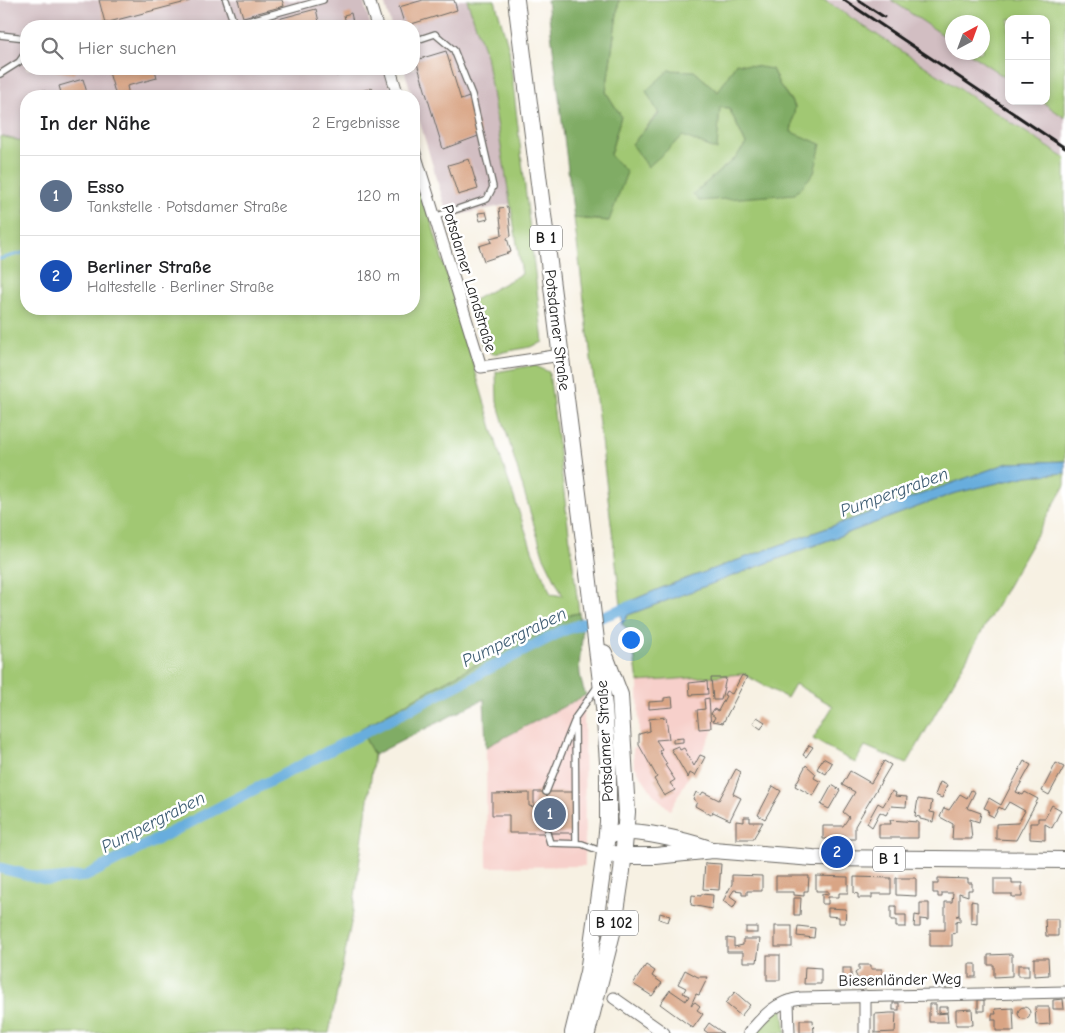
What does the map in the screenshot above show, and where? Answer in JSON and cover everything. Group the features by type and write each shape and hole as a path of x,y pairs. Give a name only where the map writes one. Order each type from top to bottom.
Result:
{"main road":[{"name":"Potsdamer Straße","path":"516,0 601,682 608,762 606,847"},
{"name":"Potsdamer Straße","path":"595,630 620,695 626,762 626,832"},
{"path":"606,847 626,832"},
{"name":"B 1","path":"626,832 687,842 713,850"},
{"name":"B 102","path":"587,1033 614,925 626,832"},
{"name":"B 1","path":"606,847 624,856 656,856 713,850 813,858 1065,860"},
{"name":"B 102","path":"573,1033 590,964 606,847"}],"street":[{"path":"369,0 375,20"},
{"path":"392,75 396,90"},
{"name":"Potsdamer Landstraße","path":"420,179 434,216 481,367 561,355"},
{"name":"Biesenländer Weg","path":"749,1033 772,1008 788,1000 801,998 1065,992"},
{"path":"865,996 865,1033"},
{"path":"614,998 664,1033"},
{"path":"788,1000 789,1033"}],"lane":[{"path":"226,0 233,20"},
{"path":"250,20 323,0"},
{"path":"420,38 434,34 454,50 472,95 493,187 487,199 434,216"},
{"path":"0,35 20,37"},
{"path":"0,74 20,61"},
{"path":"546,792 575,718 601,682"},
{"path":"575,718 576,843"},
{"path":"547,833 550,843 576,843 606,847"}],"shaded area":[{"path":"0,0 363,0 369,20 20,20 20,75 387,75 391,90 20,90 20,141 0,136"},
{"path":"467,0 486,55 511,204 448,217 420,123 420,90 410,90 406,75 420,75 420,20 389,20 384,1"},
{"path":"824,0 891,0 945,36 945,60 979,60 1005,77 1005,105 1047,105 1065,118 1065,158"},
{"path":"743,674 670,810 653,794 634,765 633,748 639,746 638,682"},
{"path":"584,696 585,866 487,867 486,747"}],"green space":[{"path":"467,0 495,0 509,49 543,342 530,347 493,354 482,346 468,303 522,274 486,55"},
{"path":"547,0 619,0 606,92 621,116 610,155 627,172 609,221 574,218"},
{"path":"619,0 824,0 1065,158 1065,461 1008,463 666,586 621,605 574,218 609,221 610,155 621,116 606,92","holes":["772,69 779,84 795,106 791,132 693,194 735,158 746,144 729,108 720,107 683,136 632,144 694,71 718,92"]},
{"path":"891,0 1065,0 1065,118 1047,105 1050,105 1050,15 1005,15 1005,77 979,60 990,60 990,15 945,15 945,36"},
{"path":"736,63 772,69 779,84 795,107 791,132 821,144 814,173 795,194 699,201 693,194 735,158 746,144 729,108 720,107 717,150 683,136 648,167 632,144 659,114 646,91 669,70 694,71 718,92"},
{"path":"0,136 20,141 20,315 420,315 420,190 422,190 502,462 533,553 551,594 563,596 543,555 497,401 496,372 534,365 549,372 579,613 562,616 360,729 374,755 352,918 329,1033 0,1033"},
{"path":"1065,473 1065,485 907,764 865,746 855,763 813,739 833,706 795,684 787,698 743,674 638,682 631,632 622,624 628,615 952,494 1027,476"},
{"path":"579,613 582,630 580,674 586,695 486,747 484,699 374,755 360,729 562,616"},
{"path":"783,1009 786,1033 753,1033 766,1017"}],"water":[{"path":"1065,461 1065,473 1027,476 952,494 628,615 622,624 621,605 666,586 1008,463"}],"building":[{"path":"99,0 190,0 117,20 104,20"},
{"path":"238,0 282,0 284,6 243,17"},
{"path":"423,0 454,0 457,10 420,21 403,20 399,7"},
{"path":"316,9 319,20 278,20"},
{"path":"351,13 353,20 345,20 344,15"},
{"path":"446,51 461,100 469,97 481,135 443,149 420,73 420,59"},
{"path":"110,75 156,75 157,78 127,86 128,90 114,90"},
{"path":"83,79 86,90 60,90 59,86"},
{"path":"469,159 478,189 458,195 448,165"},
{"path":"508,207 511,236 507,238 511,252 484,261 479,246 492,242 490,238 502,235 499,208"},
{"path":"486,212 488,219 480,221 478,213"},
{"path":"742,675 747,677 723,723 713,721 715,717 711,714 714,709 718,711 726,696 724,695 726,691 732,694"},
{"path":"711,678 726,678 721,700 713,700"},
{"path":"707,681 708,694 690,695 689,683"},
{"path":"672,697 673,707 649,709 649,702 664,701 664,698"},
{"path":"709,698 711,728 699,729 697,710 705,709 704,699"},
{"path":"666,717 669,739 656,740 662,749 659,751 667,764 665,765 675,780 670,783 675,790 664,796 654,779 657,777 639,745 639,734 650,731 649,719"},
{"path":"757,717 765,722 761,729 753,723"},
{"path":"683,738 683,742 673,743 673,739"},
{"path":"809,745 813,747 806,757 803,755"},
{"path":"678,746 680,750 684,748 694,766 700,755 705,757 695,776 690,773 688,778 671,749"},
{"path":"823,758 832,763 826,774 817,769"},
{"path":"884,761 891,765 855,826 855,839 823,839 823,826 843,826 849,817 843,812 855,792 842,785 850,771 871,783"},
{"path":"1024,761 1031,765 1016,792 1023,795 1025,792 1038,799 1016,840 996,839 996,824 1018,823 1025,811 1009,802 1004,810 999,807 994,817 988,814 989,810 984,808 989,798 1001,805"},
{"path":"1056,763 1064,767 1049,795 1042,791"},
{"path":"806,765 816,774 814,778 821,782 813,796 795,786"},
{"path":"736,769 741,772 733,794 741,798 730,820 713,812 711,815 695,806 697,802 693,799 696,792 701,795 703,792 719,800"},
{"path":"940,782 947,785 942,798 935,795"},
{"path":"832,785 840,790 829,809 821,805"},
{"path":"773,786 781,791 765,819 758,815"},
{"path":"971,790 975,792 967,808 981,813 979,822 970,819 972,839 952,839 953,824 940,817 944,808 949,810 960,794 967,798"},
{"path":"892,791 896,793 895,796 907,797 906,807 891,806 886,815 880,812 872,827 867,823 878,803 883,806"},
{"path":"534,792 575,792 575,833 509,833 509,815 492,815 492,794 529,793 529,806 534,807"},
{"path":"918,799 932,801 930,812 935,813 933,822 915,816"},
{"path":"1052,805 1061,810 1052,828 1045,824 1045,840 1030,839 1030,823 1038,823 1038,818 1045,818"},
{"path":"744,817 750,817 750,822 763,822 753,839 736,839 736,821 744,822"},
{"path":"890,820 918,822 918,838 879,838 879,824 891,824"},
{"path":"705,863 721,864 719,890 703,889"},
{"path":"732,875 762,876 762,891 747,891 747,895 742,895 742,891 734,890 730,896 737,901 733,908 723,901 732,884"},
{"path":"776,876 809,876 808,891 804,891 804,896 794,895 794,892 776,892"},
{"path":"816,876 848,877 848,893 839,893 839,897 828,897 828,904 822,904 822,894 828,895 828,891 816,891"},
{"path":"854,877 891,878 891,894 872,894 872,898 858,898 858,894 854,893"},
{"path":"896,878 916,878 916,896 896,895"},
{"path":"938,878 968,879 968,883 972,883 972,890 968,890 968,896 959,893 959,915 956,916 960,916 960,922 956,921 956,933 952,934 952,946 930,946 930,930 945,930 945,902 952,902 953,893 942,893 942,897 938,897 938,893 933,893 933,884 938,884"},
{"path":"994,879 1012,879 1012,883 1022,883 1022,897 1012,897 1012,894 994,894"},
{"path":"701,894 713,895 712,909 691,905 692,895 701,896"},
{"path":"794,898 801,898 800,915 794,915"},
{"path":"971,901 977,902 977,924 971,923"},
{"path":"920,903 929,903 929,920 920,919 920,927 914,927 915,915 920,916"},
{"path":"891,906 896,906 896,915 906,915 906,927 896,927 896,920 891,920"},
{"path":"828,908 846,909 845,923 839,923 839,917 828,916"},
{"path":"660,913 670,916 668,922 659,919"},
{"path":"1045,919 1058,919 1058,936 1046,936"},
{"path":"775,926 792,926 792,947 775,947"},
{"path":"798,926 815,928 814,938 797,936"},
{"path":"746,927 757,927 757,933 746,933"},
{"path":"727,938 734,939 734,947 743,945 743,939 760,939 757,962 743,962 743,952 727,952"},
{"path":"1012,954 1012,976 994,977 994,965 988,965 988,955"},
{"path":"767,955 780,955 780,980 767,980"},
{"path":"1034,958 1048,958 1049,975 1034,976"},
{"path":"969,964 976,964 976,977 969,977"},
{"path":"646,965 655,971 652,976 662,983 652,996 633,984"},
{"path":"859,965 871,965 871,969 882,969 882,979 858,979 855,973 859,970"},
{"path":"1018,965 1029,965 1029,976 1018,976"},
{"path":"805,967 821,968 821,984 804,984"},
{"path":"843,968 851,968 851,982 843,982"},
{"path":"685,970 698,977 708,977 699,995 696,994 691,1005 695,1002 700,1006 697,1010 703,1014 693,1028 660,1004 670,990 686,1001 689,996 683,993 686,988 678,984"},
{"path":"735,992 750,1005 741,1016 725,1003"},
{"path":"1063,999 1064,1009 1053,1009 1053,1000"},
{"path":"978,1000 984,1000 984,1011 978,1011"},
{"path":"893,1003 899,1003 899,1010 893,1010"},
{"path":"929,1004 936,1004 936,1014 947,1013 948,1022 929,1022"},
{"path":"939,1007 948,1007 948,1012 939,1013"},
{"path":"1022,1007 1026,1007 1030,1013 1026,1019 1022,1019 1018,1015 1018,1011"},
{"path":"1035,1007 1049,1007 1050,1024 1036,1025"},
{"path":"1013,1008 1014,1031 996,1031 996,1020 992,1020 992,1014 996,1014 995,1009"},
{"path":"972,1009 973,1025 956,1025 956,1010"},
{"path":"896,1013 895,1032 875,1033 875,1014"},
{"path":"800,1020 813,1020 814,1033 800,1033"},
{"path":"709,1023 723,1033 708,1033 704,1030"}],"waterway":[{"path":"0,259 20,254"},
{"name":"Pumpergraben","path":"0,868 49,880 86,876 562,631 634,605"}],"railway":[{"path":"844,0 1065,148"},
{"path":"858,0 884,17"}],"place":[{"name":"Esso","path":"550,814"},
{"name":"Berliner Straße","path":"837,852"}]}
